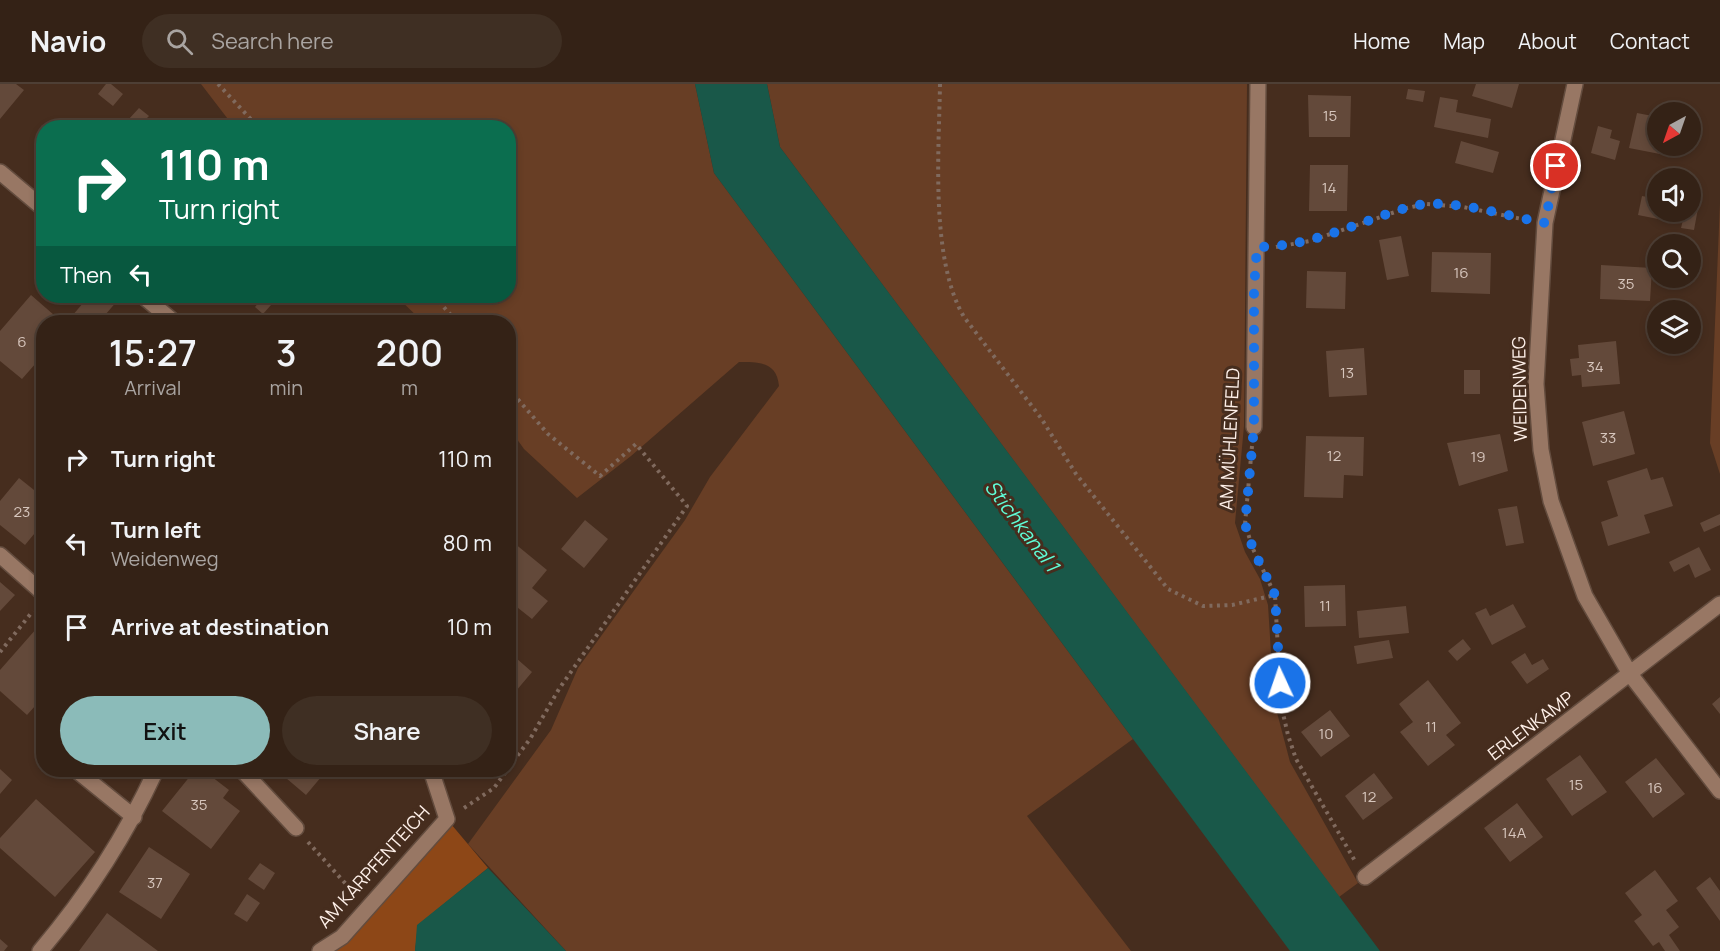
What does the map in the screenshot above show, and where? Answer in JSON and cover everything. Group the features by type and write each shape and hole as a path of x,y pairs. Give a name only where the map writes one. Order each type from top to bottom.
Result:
{"street":[{"name":"AM MÜHLENFELD","path":"1254,427 1258,84"},
{"name":"WEIDENWEG","path":"1575,84 1545,223 1536,384 1540,450 1551,501 1585,596 1630,674 1720,791"},
{"path":"0,172 36,202"},
{"path":"151,303 166,315"},
{"path":"0,555 36,596"},
{"name":"ERLENKAMP","path":"1365,877 1720,604"},
{"path":"85,777 134,817"},
{"path":"40,951 72,914 134,817 153,777"},
{"path":"249,777 296,828"},
{"name":"AM KARPFENTEICH","path":"320,951 342,938 447,819 433,777"}],"path":[{"path":"218,84 252,120"},
{"path":"940,84 939,171 944,256 954,300 964,317 1041,418 1076,474 1168,589 1203,606 1232,605 1275,595"},
{"path":"1257,247 1276,247 1310,241 1407,208 1426,204 1463,207 1545,223"},
{"path":"440,303 451,315"},
{"path":"516,397 548,434 600,476 636,444 687,506 559,689 516,758"},
{"name":"AM MÜHLENFELD","path":"1254,427 1245,524 1253,549 1275,595 1281,705 1296,759 1365,877"},
{"path":"0,652 36,606"},
{"path":"447,819 494,788 502,777"},
{"path":"296,828 368,909"}],"shaded area":[{"path":"201,84 695,84 714,173 1133,739 1027,816 1131,951 566,951 468,844 551,730 578,668 685,520 710,477 779,386 778,378 775,372 766,365 739,362 631,456 577,498 524,449 516,438 516,315 416,315 403,303 516,303 516,120 229,120"},
{"path":"767,84 1247,84 1244,426 1235,523 1245,552 1260,579 1268,605 1274,701 1290,762 1358,883 1339,897 780,147"},
{"path":"1720,203 1720,474 1710,443"},
{"path":"451,824 488,868 418,925 415,951 334,951 342,946"}],"water":[{"name":"Stichkanal 1","path":"695,84 767,84 780,147 1380,951 1290,951 714,173"},
{"path":"488,868 566,951 415,951 417,925"}],"building":[{"path":"0,84 16,84 24,90 0,119"},
{"path":"106,84 111,84 123,94 113,106 98,94"},
{"path":"1476,84 1519,84 1512,108 1472,96"},
{"path":"1408,89 1425,91 1423,102 1406,99"},
{"path":"1308,95 1351,96 1350,137 1309,137"},
{"path":"1440,97 1458,100 1456,112 1491,119 1488,138 1434,127"},
{"path":"139,108 149,116 145,120 128,120"},
{"path":"1637,113 1647,115 1647,152 1629,148"},
{"path":"1598,126 1612,130 1610,138 1620,141 1615,160 1591,153"},
{"path":"1461,141 1499,152 1493,173 1455,163"},
{"path":"1310,165 1348,165 1347,211 1309,211"},
{"path":"1642,196 1647,197 1647,217 1638,215"},
{"path":"1682,222 1695,222 1694,230 1681,228"},
{"path":"1401,236 1409,276 1387,280 1379,240"},
{"path":"1432,252 1491,253 1490,294 1431,292"},
{"path":"1601,265 1647,268 1647,288 1651,288 1650,300 1600,299"},
{"path":"1307,271 1346,272 1345,309 1306,308"},
{"path":"31,295 36,299 36,303 40,303 54,315 36,315 36,363 22,379 0,361 0,331"},
{"path":"83,303 115,303 105,315 73,315"},
{"path":"258,303 273,303 263,314 255,307"},
{"path":"1616,341 1620,384 1582,387 1581,375 1572,376 1570,359 1579,358 1578,345"},
{"path":"1364,348 1367,395 1329,397 1326,351"},
{"path":"1464,370 1480,370 1480,394 1464,394"},
{"path":"1624,411 1635,454 1593,466 1582,422"},
{"path":"1500,434 1508,471 1459,486 1447,443"},
{"path":"1306,436 1364,437 1363,476 1344,475 1343,498 1304,497"},
{"path":"1647,468 1651,480 1663,477 1673,506 1644,515 1650,533 1608,546 1601,522 1618,516 1607,481"},
{"path":"19,478 36,492 36,532 25,545 0,525 0,501"},
{"path":"1517,506 1524,543 1506,546 1498,509"},
{"path":"1720,514 1720,525 1704,532 1700,523"},
{"path":"585,520 608,539 584,568 561,549"},
{"path":"516,545 547,570 532,588 548,601 532,619 516,606"},
{"path":"1699,547 1711,570 1695,578 1689,564 1674,572 1669,562"},
{"path":"0,582 15,595 0,611"},
{"path":"1345,585 1346,626 1305,627 1304,586"},
{"path":"1513,604 1526,627 1492,645 1475,613 1486,608 1490,616"},
{"path":"1406,606 1409,633 1359,638 1357,611"},
{"path":"36,629 36,705 27,715 0,691 0,670"},
{"path":"1463,639 1471,649 1457,661 1448,651"},
{"path":"1389,640 1393,658 1357,664 1354,646"},
{"path":"1525,653 1532,665 1543,659 1549,669 1527,684 1511,662"},
{"path":"516,658 532,672 516,691"},
{"path":"1428,680 1461,723 1446,735 1455,745 1428,766 1400,732 1413,722 1399,704"},
{"path":"1720,697 1720,714 1712,704"},
{"path":"1330,710 1350,736 1321,757 1301,732"},
{"path":"1580,755 1607,792 1572,816 1546,779"},
{"path":"1656,758 1685,794 1653,818 1625,782"},
{"path":"0,769 12,780 0,794"},
{"path":"1374,773 1393,798 1363,820 1345,796"},
{"path":"189,777 212,777 229,790 223,798 240,811 211,849 162,811"},
{"path":"287,777 321,777 306,795"},
{"path":"36,799 95,852 55,897 0,848 0,838"},
{"path":"1517,803 1543,837 1510,862 1484,828"},
{"path":"149,847 190,874 161,919 119,892"},
{"path":"260,863 275,873 264,890 248,879"},
{"path":"1655,870 1678,901 1666,910 1679,927 1669,935 1680,951 1665,951 1659,942 1653,946 1634,921 1642,915 1625,893"},
{"path":"1710,877 1720,891 1720,921 1696,888"},
{"path":"247,894 260,903 247,922 234,914"},
{"path":"107,913 158,951 79,951"},
{"path":"0,939 8,946 4,951 0,951"}],"route":[{"path":"1280,683 1275,595 1268,576 1253,549 1245,524 1254,427 1254,289 1257,247 1276,247 1310,241 1407,208 1426,204 1463,207 1545,223 1556,166"}]}
